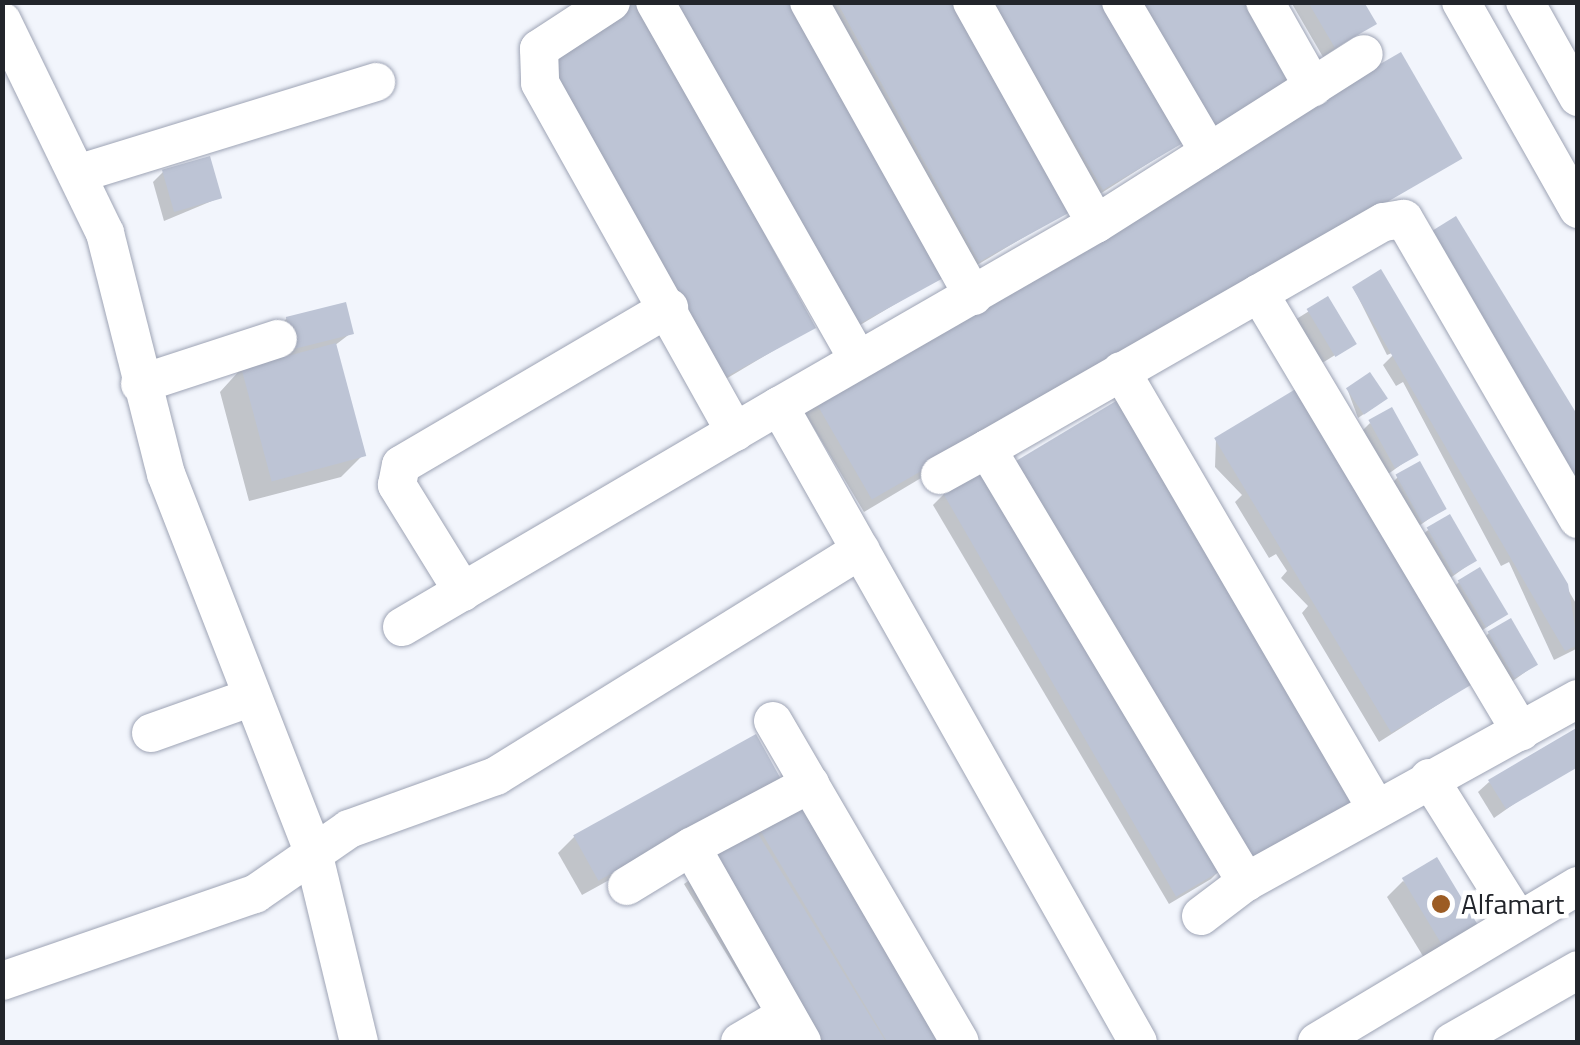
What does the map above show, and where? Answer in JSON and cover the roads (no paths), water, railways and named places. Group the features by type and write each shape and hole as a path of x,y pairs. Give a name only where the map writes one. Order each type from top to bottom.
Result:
{"street":[{"path":"610,2 538,49 540,83 735,432"},
{"path":"655,2 858,359"},
{"path":"809,2 973,296"},
{"path":"972,2 1096,224"},
{"path":"1121,2 1209,152"},
{"path":"1266,2 1313,86"},
{"path":"1461,2 1578,209"},
{"path":"1524,2 1578,98"},
{"path":"2,21 19,86 77,174 104,233 140,384 252,697 313,852 359,1042"},
{"path":"402,626 1096,224 1364,54"},
{"path":"77,174 376,82"},
{"path":"940,475 1259,292 1404,219 1578,519"},
{"path":"1259,292 1520,732"},
{"path":"463,592 397,485 401,466 669,308"},
{"path":"140,384 278,339"},
{"path":"1121,370 1376,808"},
{"path":"779,406 1138,1042"},
{"path":"987,448 1246,882"},
{"path":"2,981 255,894 349,829 496,776 861,550"},
{"path":"152,733 252,697"},
{"path":"1201,916 1246,882 1578,699"},
{"path":"773,721 960,1042"},
{"path":"1430,778 1518,920"},
{"path":"627,886 810,784"},
{"path":"692,847 794,1029 740,1042"},
{"path":"1317,1042 1578,886"},
{"path":"1452,1042 1497,1032 1578,970"}],"place":[{"name":"Alfamart","path":"1441,904"}]}
